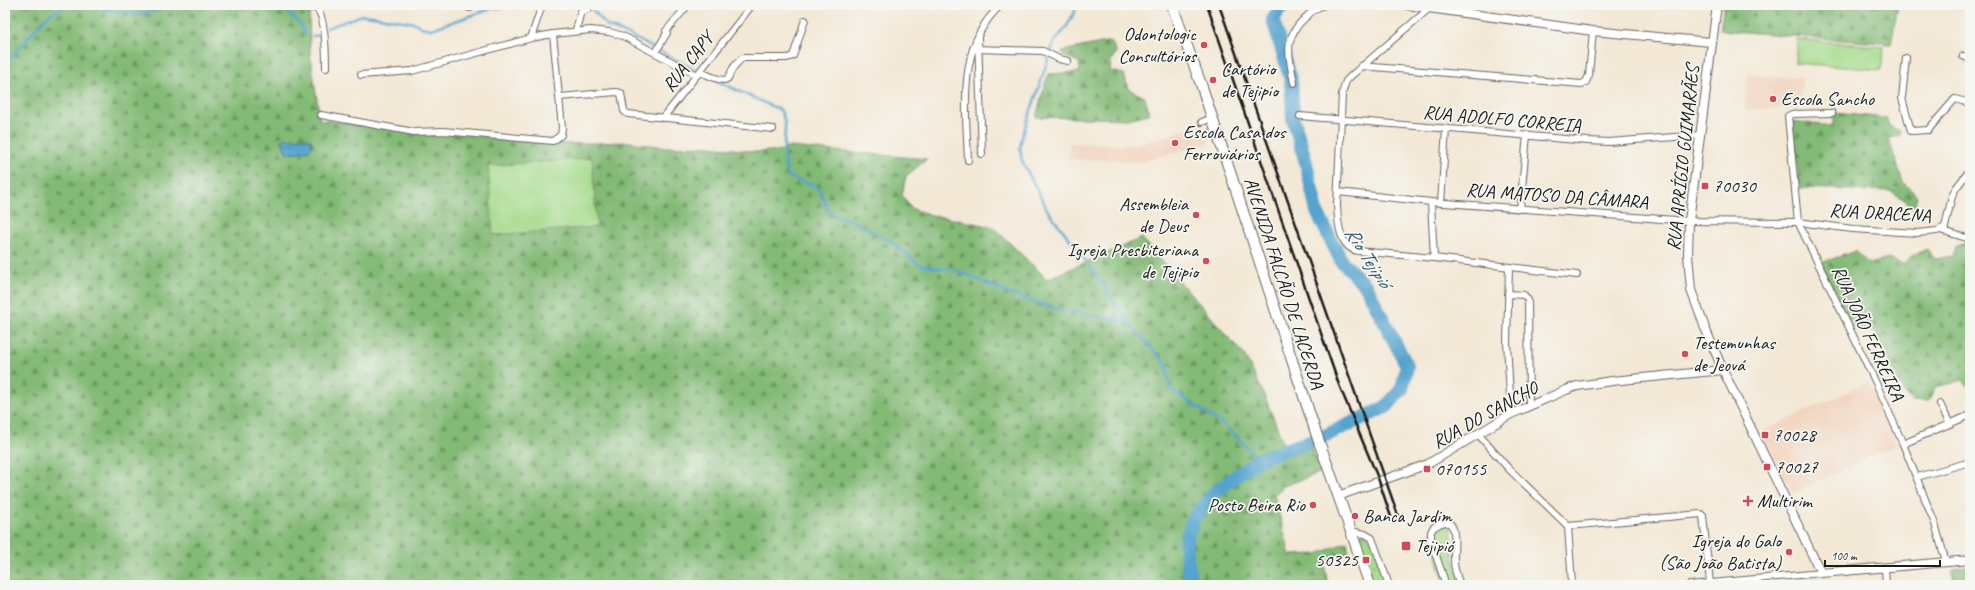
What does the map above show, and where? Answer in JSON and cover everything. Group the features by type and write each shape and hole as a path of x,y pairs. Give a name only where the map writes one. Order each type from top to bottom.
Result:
{"main road":[{"name":"AVENIDA FALCÃO DE LACERDA","path":"1172,5 1212,118 1317,436 1370,585"}],"street":[{"path":"531,38 542,5"},
{"path":"576,30 581,11 588,9 592,5"},
{"path":"658,48 663,42 667,33 666,31 688,5"},
{"name":"RUA CAPY","path":"663,118 752,5"},
{"path":"968,160 966,99 967,76 972,49 990,15 1001,5"},
{"path":"1294,83 1288,51 1293,29 1311,12 1324,5"},
{"path":"1407,5 1431,7 1594,31 1712,42"},
{"name":"RUA APRÍGIO GUIMARÃES","path":"1717,5 1689,221 1688,255 1691,290 1722,370 1821,573"},
{"path":"307,6 316,8 320,13 325,43 326,68"},
{"path":"1431,7 1352,74 1344,86 1341,120 1338,218 1342,235 1348,248 1358,251 1434,258 1577,275"},
{"path":"361,75 412,71 531,38 576,30 609,32 623,36 698,73 720,81 725,81 729,78 738,62 743,58 779,58 793,56 805,20"},
{"path":"1361,66 1582,84 1586,82 1589,75 1594,31"},
{"path":"321,115 414,132 443,131 553,141 561,135 560,97 553,34"},
{"path":"978,38 982,154"},
{"path":"972,49 1047,53 1056,58 1068,61"},
{"path":"1963,56 1970,59"},
{"path":"1906,58 1902,98 1911,131 1928,130 1955,99 1970,103"},
{"path":"560,97 619,92 626,113 773,129"},
{"name":"RUA JOÃO FERREIRA","path":"1832,113 1792,114 1788,116 1798,222 1876,383 1903,444 1935,524 1946,562"},
{"name":"RUA ADOLFO CORREIA","path":"1300,116 1527,135 1588,142 1609,142 1701,134"},
{"path":"1202,122 1212,118"},
{"path":"1441,203 1446,129"},
{"path":"1520,209 1527,135"},
{"name":"RUA DRACENA","path":"1798,222 1897,232 1930,233 1940,230 1945,227 1952,196 1956,188 1970,170"},
{"name":"RUA MATOSO DA CÂMARA","path":"1338,192 1441,203 1689,221 1798,222"},
{"path":"1431,202 1434,258"},
{"path":"1940,230 1970,239"},
{"path":"1509,268 1507,342 1511,414"},
{"path":"1508,294 1524,295 1528,300 1529,406"},
{"name":"RUA DO SANCHO","path":"1338,496 1428,464 1511,414 1577,386 1722,370"},
{"path":"1940,404 1950,424"},
{"path":"1903,444 1970,415"},
{"path":"1478,434 1508,468 1568,526 1572,585"},
{"path":"1917,477 1970,462"},
{"path":"1568,526 1701,514 1703,516 1710,583"},
{"path":"1446,585 1431,537 1433,528 1447,523 1451,526 1456,536 1454,561 1460,585"},
{"path":"1350,531 1365,534 1372,538 1389,585"},
{"path":"1690,585 1970,560"},
{"path":"1885,568 1886,585"}],"shaded area":[{"path":"1907,5 1970,5 1970,11"},
{"name":"Escola Sancho","path":"1748,75 1802,78 1799,107 1744,110"},
{"name":"Escola Casa dos Ferroviários","path":"1203,125 1209,143 1143,161 1069,159 1069,143 1138,145"},
{"path":"1868,382 1897,444 1793,493 1761,432"}],"green space":[{"path":"5,5 309,5 310,53 320,120 554,144 629,142 666,147 710,146 756,152 783,150 790,147 927,159 906,176 902,195 911,208 927,214 993,227 1047,279 1142,238 1245,356 1262,390 1285,447 1311,448 1322,472 1284,486 1274,495 1290,555 1317,554 1347,542 1349,552 1324,564 1328,585 5,585"},
{"path":"1724,5 1898,5 1891,44 1720,30"},
{"path":"1797,39 1884,47 1881,70 1795,63"},
{"path":"1111,41 1116,52 1111,61 1110,71 1124,74 1128,89 1145,97 1149,114 1128,119 1036,117 1048,74 1080,72 1079,62 1064,56 1062,51"},
{"path":"1835,113 1886,118 1889,126 1900,131 1900,136 1888,138 1903,182 1917,196 1915,205 1909,209 1906,201 1891,191 1800,188 1792,121 1832,126"},
{"path":"592,158 597,227 493,235 488,166"},
{"path":"1970,243 1970,387 1962,380 1935,388 1928,401 1913,401 1904,393 1876,331 1856,329 1846,315 1820,263 1856,251 1869,264 1889,259 1903,264 1914,255 1927,249 1935,259 1953,256 1956,246"},
{"path":"1441,524 1451,526 1454,562 1462,585 1445,585 1430,533"},
{"path":"1358,533 1367,535 1375,545 1388,585 1370,585 1367,578 1366,560"},
{"path":"1970,566 1970,585 1953,585 1953,569"}],"water":[{"path":"307,138 312,141 311,148 307,151 287,153 282,141 284,139"}],"waterway":[{"path":"5,63 48,16 57,10 74,5"},
{"path":"87,5 138,15 175,5"},
{"path":"253,5 259,5"},
{"path":"278,5 300,23 305,33"},
{"path":"327,28 362,15 415,23 421,27 431,29 491,9 505,8 510,5"},
{"path":"545,5 587,6 592,9 607,26 625,33 696,70"},
{"path":"1076,5 1075,11 1066,28 1054,42 1022,137 1020,148 1022,161 1048,211 1082,255 1128,322 1166,364 1170,389 1224,425 1259,459"},
{"name":"Rio Tejipió","path":"1191,585 1185,544 1193,519 1216,491 1259,459 1320,438 1386,407 1402,389 1407,366 1366,286 1342,262 1317,212 1306,163 1293,118 1291,80 1273,20 1279,10 1285,5"},
{"path":"313,36 319,35"},
{"path":"715,80 780,110 783,115 785,126 784,156 787,175 817,187 827,210 839,218 851,220 891,242 920,265 958,271 1011,294 1054,308 1128,322"}],"railway":[{"path":"1207,5 1339,385 1378,478 1393,523"},
{"path":"1219,5 1400,521"}],"place":[{"name":"Odontologic Consultórios","path":"1204,45"},
{"name":"Cartório de Tejipio","path":"1213,80"},
{"name":"Escola Sancho","path":"1773,99"},
{"name":"Escola Casa dos Ferroviários","path":"1175,143"},
{"name":"70030","path":"1705,186"},
{"name":"Assembleia de Deus","path":"1196,215"},
{"name":"Igreja Presbiteriana de Tejipio","path":"1206,261"},
{"name":"Testemunhas de Jeová","path":"1685,354"},
{"name":"70028","path":"1765,435"},
{"name":"70027","path":"1767,467"},
{"name":"070155","path":"1427,469"},
{"name":"Multirim","path":"1748,501"},
{"name":"Posto Beira Rio","path":"1313,505"},
{"name":"Banca Jardim","path":"1355,516"},
{"name":"Tejipió","path":"1406,546"},
{"name":"Igreja do Galo (São João Batista)","path":"1789,552"},
{"name":"50325","path":"1366,560"}]}
